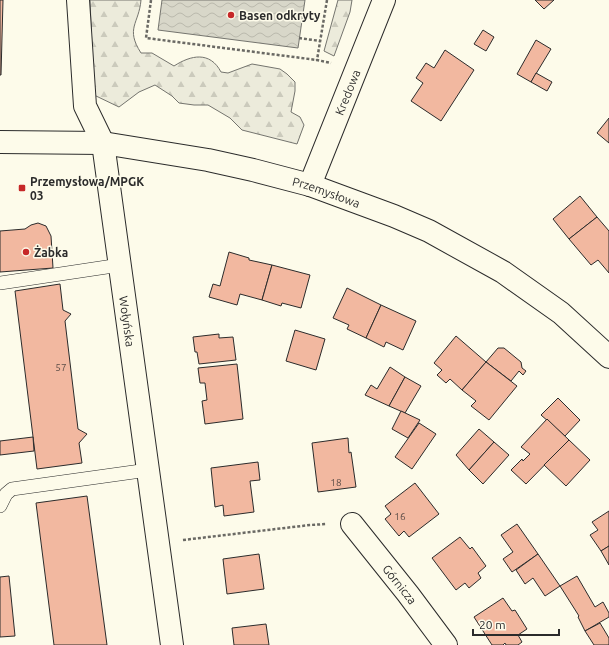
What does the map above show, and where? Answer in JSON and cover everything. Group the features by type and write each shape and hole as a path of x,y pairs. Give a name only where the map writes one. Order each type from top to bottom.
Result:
{"street":[{"name":"Wołyńska","path":"78,0 86,106 103,143 172,645"},
{"name":"Kredowa","path":"310,185 384,0"},
{"name":"Przemysłowa","path":"0,142 103,143 208,160 310,185 394,216 429,231 503,272 561,313 609,358"},
{"name":"Górnicza","path":"352,524 408,594 446,645"}],"lane":[{"path":"0,283 120,265"},
{"path":"0,506 6,494 12,489 148,470"}],"path":[{"path":"150,0 146,38 332,63"},
{"path":"318,60 327,0"},
{"path":"299,38 320,41"},
{"path":"158,542 310,525 352,524"}],"green space":[{"path":"90,0 141,0 133,32 136,45 141,53 152,53 174,66 187,59 200,57 206,58 217,65 221,72 228,73 252,64 280,69 295,82 291,112 300,117 304,125 297,144 242,130 230,118 208,105 179,103 172,96 155,85 139,92 119,107 94,95"},
{"path":"338,0 352,0 350,12 334,56 324,51"}],"water":[{"name":"Basen odkryty","path":"162,0 305,0 298,48 158,30"}],"building":[{"path":"0,0 3,0 1,75 0,75"},
{"path":"535,0 554,0 544,9"},
{"path":"483,30 494,37 486,51 474,44"},
{"path":"536,40 551,49 531,82 517,74"},
{"path":"445,50 474,70 441,121 411,101 423,83 416,78 426,63 434,68"},
{"path":"536,73 552,82 547,91 531,82"},
{"path":"609,118 609,143 597,133"},
{"path":"580,196 597,217 569,239 553,219"},
{"path":"597,217 609,231 609,273 598,260 591,265 569,239"},
{"name":"Żabka","path":"38,223 46,226 51,236 53,268 0,272 0,231 25,229"},
{"path":"229,252 249,258 249,260 272,265 262,300 240,294 237,305 209,297 213,284 220,286"},
{"path":"272,265 310,275 301,308 282,303 281,306 262,300"},
{"path":"60,284 63,310 71,314 65,321 78,429 87,434 79,443 82,463 37,469 15,291"},
{"path":"347,288 381,305 366,338 347,329 349,325 333,318"},
{"path":"381,305 416,321 403,350 386,342 384,347 366,338"},
{"path":"295,330 325,339 316,370 286,361"},
{"path":"219,334 219,338 233,337 236,360 199,364 197,352 195,352 193,337"},
{"path":"456,336 486,362 462,390 450,379 446,383 437,375 442,370 434,363"},
{"path":"498,348 504,348 521,362 522,368 526,371 523,375 519,371 511,381 486,362"},
{"path":"486,362 517,386 489,420 471,406 476,401 462,390"},
{"path":"237,364 243,419 205,424 202,401 207,400 205,383 200,383 198,368"},
{"path":"390,367 405,377 389,406 365,395 371,385 377,389"},
{"path":"405,377 421,386 405,413 389,406"},
{"path":"558,398 580,420 565,436 541,415"},
{"path":"401,411 420,420 408,438 392,429"},
{"path":"547,419 569,440 526,484 511,470 522,459 523,461 530,454 521,447"},
{"path":"419,423 436,434 412,469 395,457"},
{"path":"479,429 494,442 469,470 456,455"},
{"path":"33,437 34,451 0,455 0,441"},
{"path":"348,438 349,453 351,452 356,487 318,492 312,443"},
{"path":"569,440 590,460 566,486 544,465"},
{"path":"494,442 509,455 483,484 469,470"},
{"path":"258,462 260,480 250,481 254,512 224,516 223,505 215,507 211,468"},
{"path":"415,483 439,514 409,537 404,531 399,536 385,519 391,514 385,506"},
{"path":"87,496 107,645 54,645 36,503"},
{"path":"609,511 609,546 601,551 590,535 598,530 592,522"},
{"path":"517,524 538,554 512,572 503,559 513,552 501,535"},
{"path":"460,537 470,549 472,547 486,566 478,573 481,578 469,588 465,583 456,590 432,558"},
{"path":"609,546 609,565 601,551"},
{"path":"259,554 264,589 227,594 223,559"},
{"path":"538,554 560,586 545,596 533,578 525,584 516,570"},
{"path":"9,576 15,636 0,637 0,577"},
{"path":"577,576 595,607 603,602 609,613 609,617 585,631 578,617 579,616 560,586"},
{"path":"503,598 512,611 515,610 527,629 518,635 522,642 518,645 506,645 505,643 503,645 492,645 474,617"},
{"path":"600,623 609,638 609,645 594,645 585,631"},
{"path":"266,624 269,645 234,645 232,628"}],"place":[{"name":"Basen odkryty","path":"231,15"},
{"name":"Przemysłowa/MPGK 03","path":"22,188"},
{"name":"Żabka","path":"26,252"}]}
